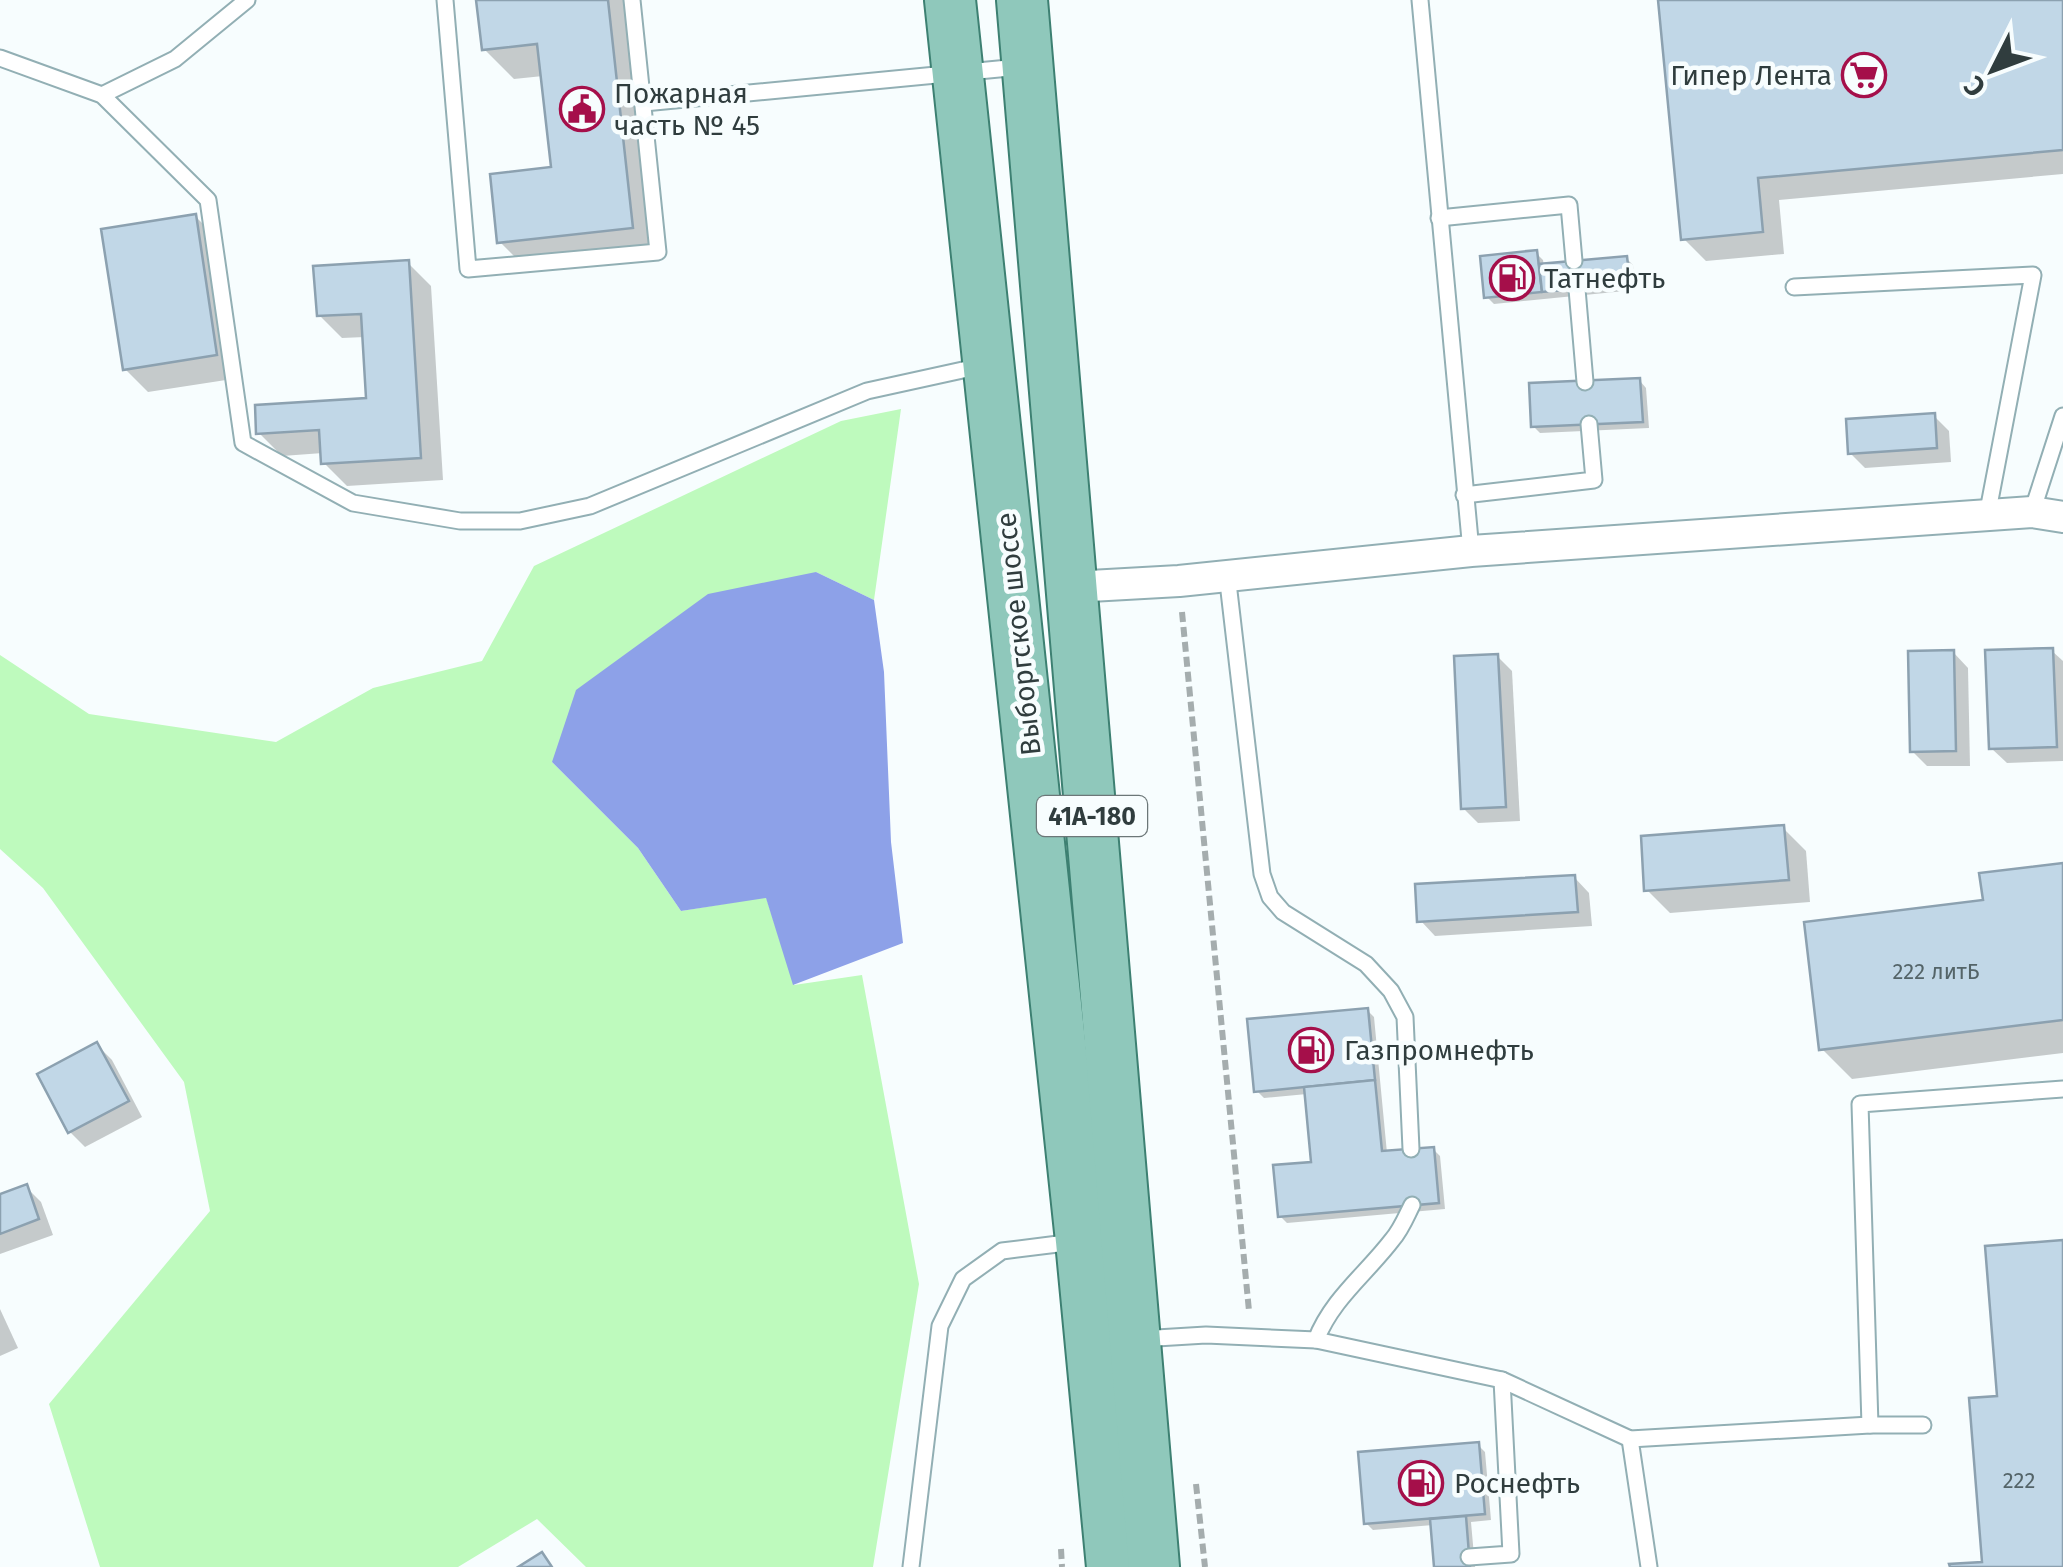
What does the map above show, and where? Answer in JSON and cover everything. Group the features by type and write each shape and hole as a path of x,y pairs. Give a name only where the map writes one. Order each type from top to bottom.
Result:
{"main road":[{"name":"Выборгское шоссе","path":"950,0 1112,1567"},
{"name":"Выборгское шоссе","path":"1022,0 1154,1567"}],"street":[{"path":"1072,586 1179,581 1471,550 2032,512 2063,517"}],"lane":[{"path":"102,96 175,60 247,0"},
{"path":"445,0 468,269 658,252 632,0"},
{"path":"1420,0 1471,550"},
{"path":"0,58 102,96 208,200 243,444 353,503 460,521 520,521 590,506 867,390 990,364"},
{"path":"644,103 1028,66"},
{"path":"1439,218 1569,205 1574,261"},
{"path":"1794,288 2033,275 1987,516"},
{"path":"1577,289 1585,382"},
{"path":"2032,512 2063,416"},
{"path":"1464,495 1594,480 1589,424"},
{"path":"1227,574 1262,874 1270,896 1283,912 1366,964 1391,991 1405,1017 1411,1149"},
{"path":"1870,1425 1860,1104 2063,1088"},
{"path":"1316,1340 1334,1306 1396,1236 1412,1205"},
{"path":"911,1567 940,1326 963,1280 1002,1251 1081,1241"},
{"path":"1136,1340 1206,1335 1316,1340 1502,1380 1630,1440 1923,1425"},
{"path":"1469,1557 1510,1554 1502,1380"},
{"path":"1630,1440 1650,1567"}],"path":[{"path":"1179,581 1252,1336"},
{"path":"1196,1479 1205,1567"}],"green space":[{"path":"901,409 874,600 816,572 552,762 638,848 681,911 766,897 794,985 862,975 919,1284 873,1567 586,1567 537,1519 458,1567 100,1567 49,1404 210,1211 184,1082 43,888 0,849 0,655 89,714 276,742 373,688 482,661 534,566 841,421"}],"water":[{"path":"816,572 874,600 884,672 891,842 903,943 793,985 766,898 681,911 638,848 552,762 576,690 708,594"}],"building":[{"name":"Пожарная часть № 45","path":"476,0 608,0 633,228 497,243 490,174 551,167 537,44 482,50"},
{"name":"Гипер Лента","path":"1658,0 2063,0 2063,150 1758,178 1763,232 1681,240"},
{"path":"196,214 217,355 123,370 101,229"},
{"name":"Татнефть","path":"1537,250 1542,292 1484,298 1480,256"},
{"path":"1627,256 1630,284 1542,292 1539,264"},
{"path":"409,260 421,458 321,464 319,430 256,434 255,405 366,398 361,314 317,316 313,266"},
{"path":"1640,378 1643,422 1531,427 1529,383"},
{"path":"1935,413 1937,448 1848,454 1846,419"},
{"path":"2053,648 2057,747 1989,749 1985,650"},
{"path":"1954,650 1956,751 1910,752 1908,651"},
{"path":"1498,654 1506,807 1461,809 1454,656"},
{"path":"1784,825 1789,880 1644,891 1641,836"},
{"path":"2063,863 2063,1020 1819,1050 1804,922 1983,900 1979,873"},
{"path":"1575,875 1578,912 1417,922 1415,884"},
{"name":"Газпромнефть","path":"1368,1008 1375,1080 1254,1092 1247,1019"},
{"path":"97,1042 129,1101 68,1133 37,1074"},
{"path":"1375,1080 1382,1151 1434,1147 1439,1203 1278,1217 1273,1165 1311,1162 1304,1087"},
{"path":"27,1184 39,1219 0,1234 0,1194"},
{"path":"2063,1240 2063,1567 1950,1567 1949,1564 1982,1562 1969,1398 1997,1396 1985,1246"},
{"name":"Роснефть","path":"1479,1442 1485,1514 1364,1524 1358,1452"},
{"path":"1466,1516 1470,1567 1434,1567 1430,1519"},
{"path":"542,1552 552,1567 518,1567"}],"place":[{"name":"Гипер Лента","path":"1864,75"},
{"name":"Пожарная часть № 45","path":"582,109"},
{"name":"Татнефть","path":"1512,278"},
{"name":"Газпромнефть","path":"1311,1050"},
{"name":"Роснефть","path":"1421,1483"}]}
